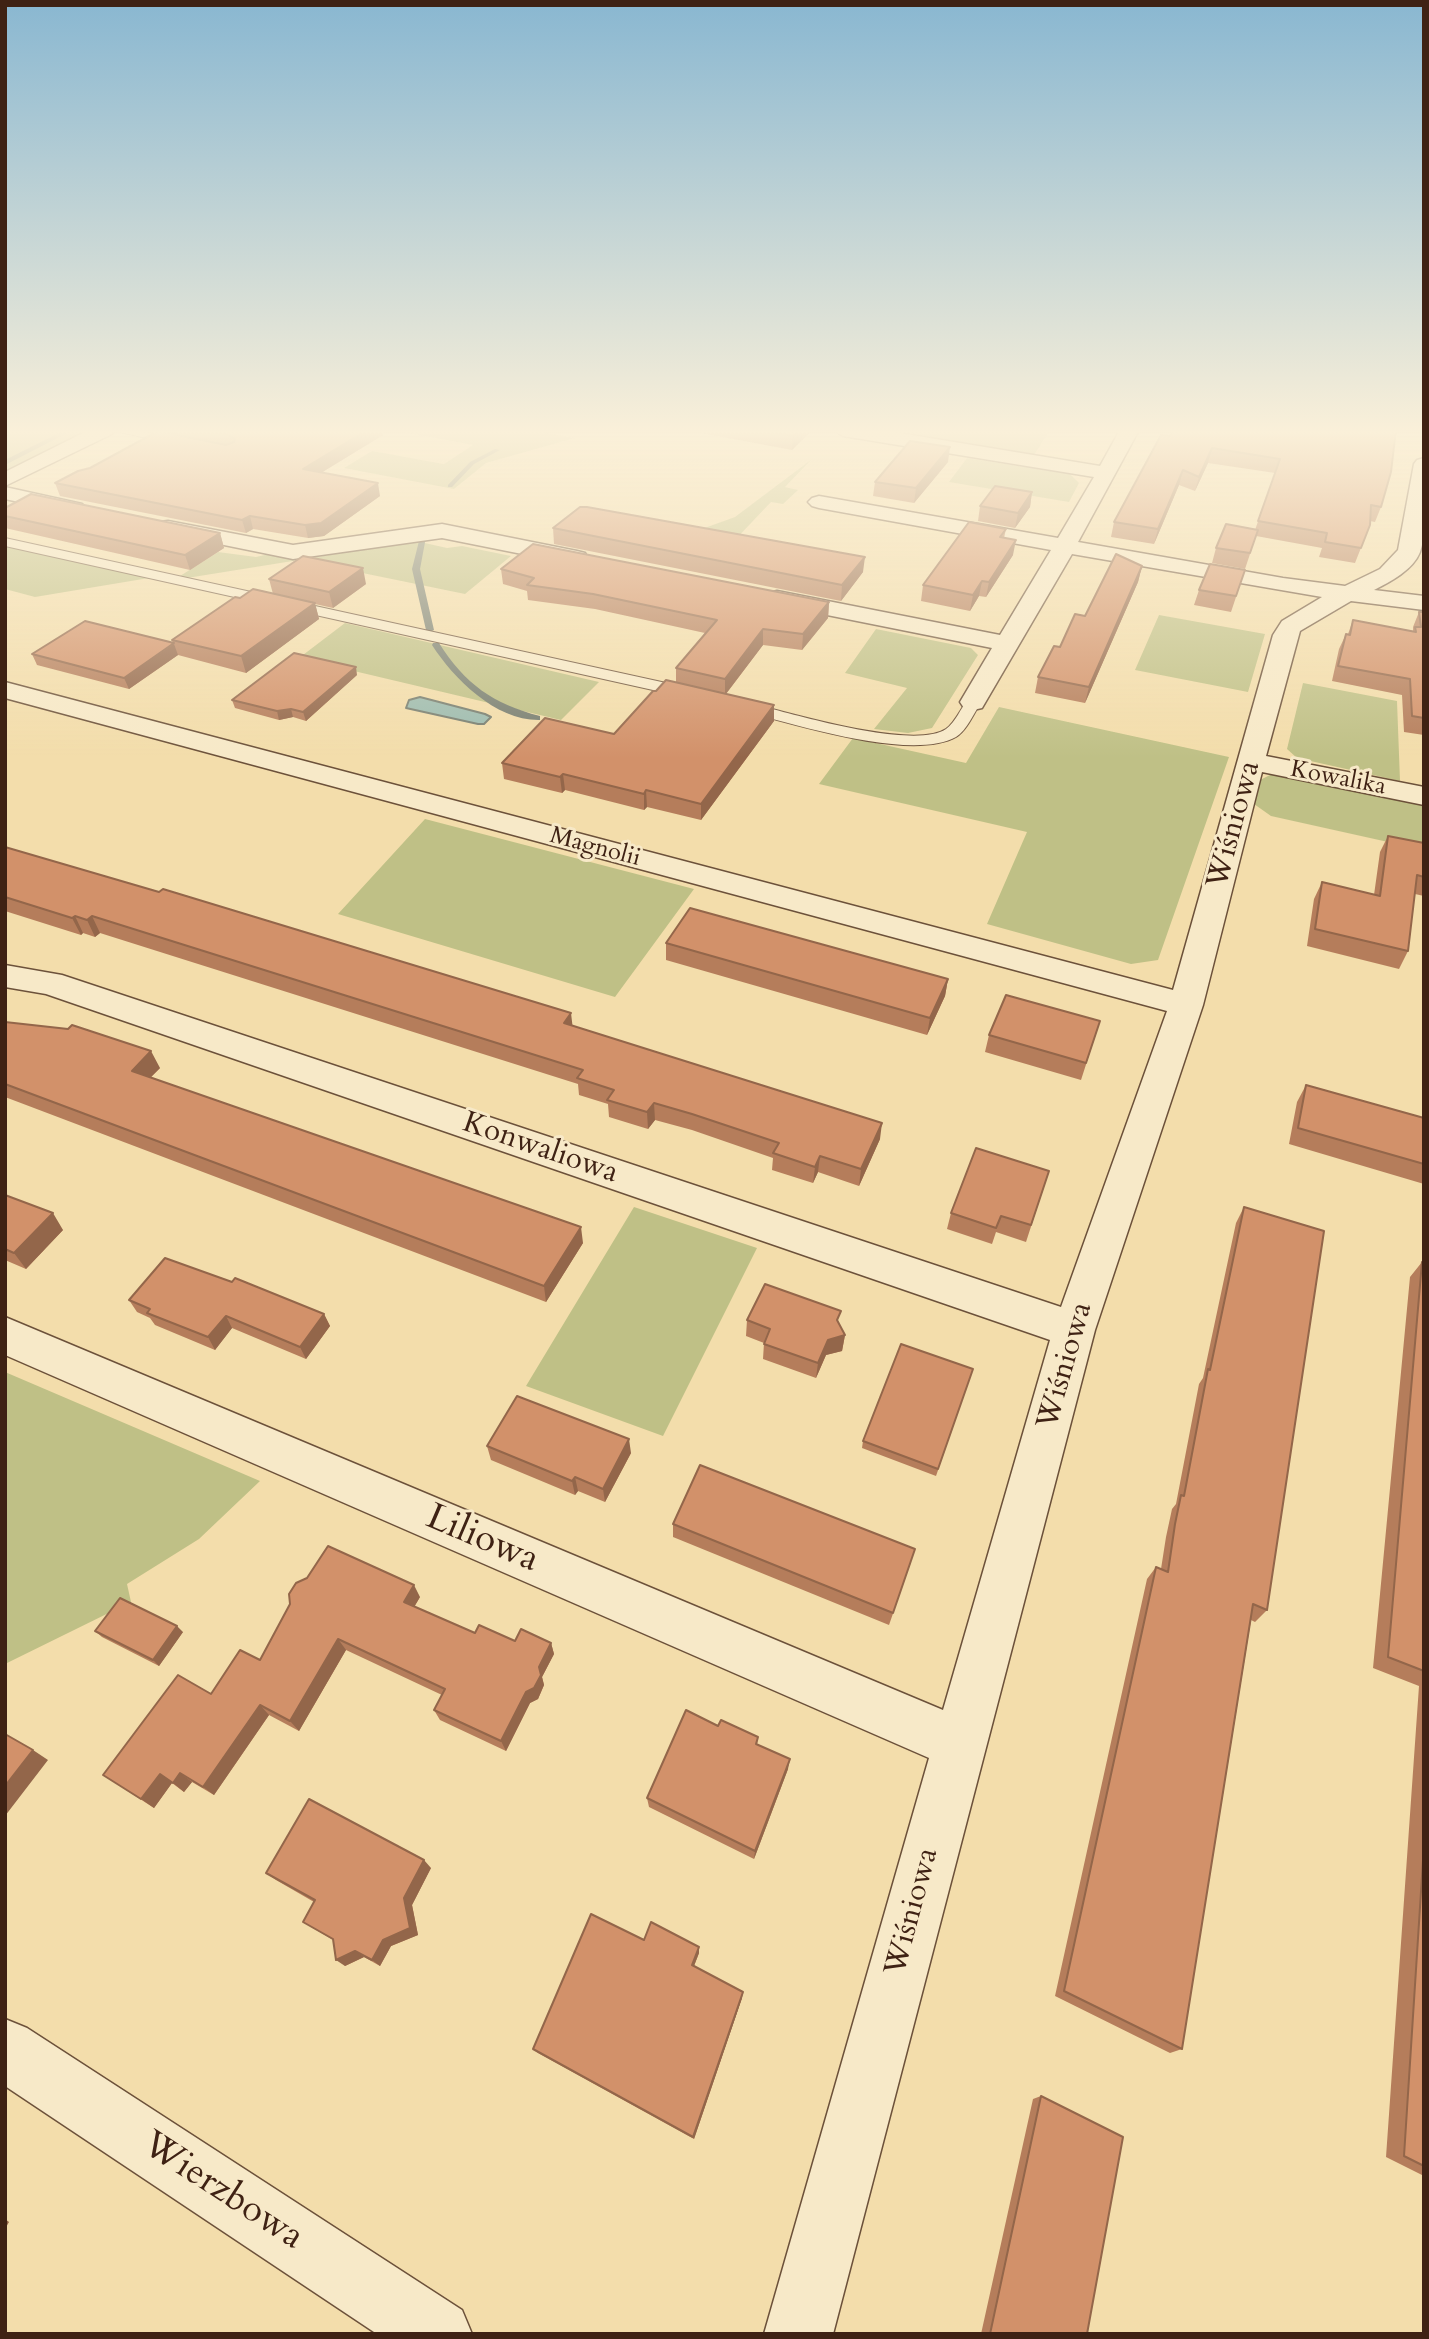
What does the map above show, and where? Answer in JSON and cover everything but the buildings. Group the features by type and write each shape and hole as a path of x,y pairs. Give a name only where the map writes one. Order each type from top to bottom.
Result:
{"street":[{"path":"228,539 293,552 384,539"},
{"path":"483,539 596,562"},
{"path":"1027,539 1283,585 1424,603"},
{"path":"973,702 1069,539"},
{"name":"Wiśniowa","path":"798,2334 1074,1331 1186,1005 1287,631 1328,603 1388,575 1409,552 1411,539"},
{"path":"757,594 1007,644"},
{"name":"Magnolii","path":"5,690 1186,1005"},
{"name":"Kowalika","path":"1252,762 1424,796"},
{"name":"Konwaliowa","path":"5,976 50,983 1074,1331"},
{"name":"Liliowa","path":"5,1335 959,1744"},
{"name":"Wierzbowa","path":"5,2050 438,2334"}],"lane":[{"path":"5,542 707,697"},
{"path":"733,703 874,736 921,741 951,733 973,702"}],"green space":[{"path":"416,541 447,548 462,546 511,556 465,594 299,560"},
{"path":"5,545 155,577 35,597 5,589"},
{"path":"218,552 256,557 269,554 299,560 187,578 180,576"},
{"path":"1159,615 1265,634 1248,692 1135,670"},
{"path":"345,623 599,682 561,720 299,658"},
{"path":"876,629 971,648 978,655 932,728 908,733 874,729 907,688 845,673"},
{"path":"1303,683 1397,701 1400,781 1297,758 1287,749"},
{"path":"999,707 1229,757 1158,960 1131,964 987,924 1027,832 819,784 853,738 966,763"},
{"path":"1272,774 1424,802 1424,850 1271,816 1254,804 1260,780"},
{"path":"425,819 694,889 615,997 338,914"},
{"path":"634,1207 757,1248 663,1436 526,1386"},
{"path":"5,1372 260,1481 199,1539 127,1584 131,1602 5,1664"}],"shaded area":[{"path":"420,697 491,717 484,724 478,724 406,708 409,700"}],"waterway":[{"path":"423,539 416,569 430,630"},
{"path":"436,645 455,672 478,693 506,708 537,718"}]}
